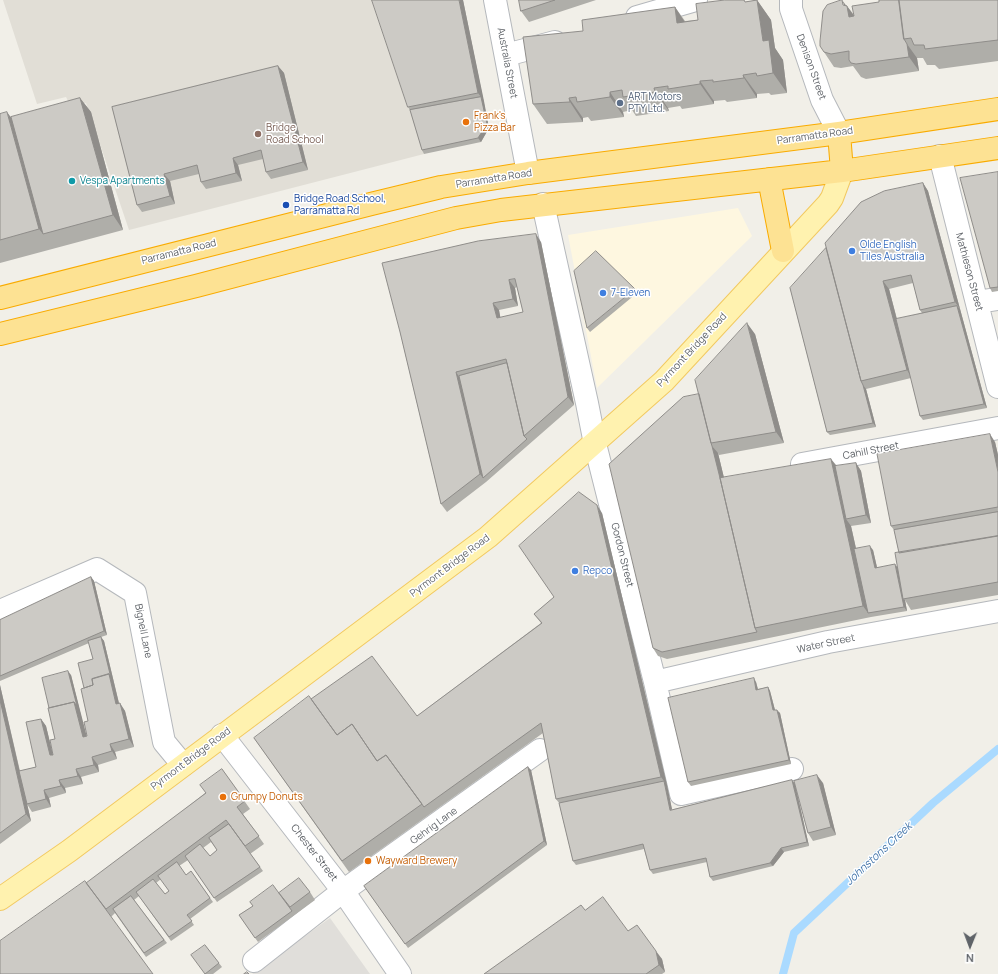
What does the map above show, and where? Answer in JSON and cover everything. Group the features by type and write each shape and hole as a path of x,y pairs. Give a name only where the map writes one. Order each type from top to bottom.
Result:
{"highway":[{"name":"Parramatta Road","path":"0,298 442,187 528,173 839,133 998,109"},
{"path":"839,133 842,171"},
{"path":"0,334 204,284 456,218 543,204 842,171 998,148"},
{"path":"770,179 783,251"}],"main road":[{"name":"Pyrmont Bridge Road","path":"0,898 68,851 488,537 595,444 664,381 832,198 842,171"}],"street":[{"name":"Australia Street","path":"495,0 528,173"},
{"path":"617,23 696,0"},
{"name":"Denison Street","path":"791,0 791,9 822,100 839,133"},
{"path":"506,55 572,37"},
{"name":"Mathieson Street","path":"940,156 987,300 998,387"},
{"name":"Gordon Street","path":"543,204 586,396 595,444 655,682 681,794 792,769"},
{"name":"Cahill Street","path":"782,468 998,428"},
{"name":"Bignell Lane","path":"0,611 97,569 135,592 164,742 183,765"},
{"name":"Water Street","path":"655,682 828,642 998,611"},
{"name":"Chester Street","path":"222,735 343,891 400,974"},
{"name":"Gehrig Lane","path":"254,962 343,891 540,750"}],"shaded area":[{"name":"Bridge Road School","path":"3,0 375,0 413,114 424,154 129,230 86,103 71,107 66,97 37,104"},
{"name":"7-Eleven","path":"738,208 752,236 597,388 568,235"},
{"path":"330,918 370,974 252,974"}],"building":[{"path":"372,0 459,0 478,93 408,107"},
{"path":"519,0 555,0 521,11"},
{"path":"725,0 744,0 745,2 757,0 763,41 769,40 773,73 757,76 756,73 743,75 744,78 713,82 713,80 700,81 700,84 668,89 668,86 654,88 655,92 623,97 622,90 610,92 610,97 577,102 576,97 569,98 570,102 533,104 523,37 583,31 582,20 675,7 677,23 698,20 696,4"},
{"path":"842,0 843,5 847,6 849,17 854,16 852,6 879,2 879,0 899,0 904,39 907,44 909,57 856,64 851,63 849,60 849,51 831,54 824,52 820,46 823,11 827,5"},
{"path":"899,0 998,0 998,40 925,49 924,45 914,45 911,38 904,39"},
{"path":"278,66 303,162 266,172 261,150 233,158 236,173 201,182 197,165 164,174 170,196 137,205 112,107"},
{"path":"481,97 487,124 478,138 422,150 410,110"},
{"name":"Vespa Apartments","path":"80,98 113,215 43,234 11,117"},
{"path":"7,112 39,229 0,240 0,114"},
{"path":"998,172 998,287 990,288 960,178"},
{"path":"923,183 955,302 920,310 911,275 883,281 907,370 861,381 825,243 861,202 884,191"},
{"path":"536,234 568,397 524,436 506,359 456,372 480,474 441,504 382,263 478,241","holes":["515,279 523,312 497,318 493,303 513,299 509,280"]},
{"path":"826,248 873,423 827,432 790,288"},
{"path":"596,251 635,289 587,328 574,271"},
{"path":"957,306 984,404 920,416 896,319"},
{"path":"747,323 776,432 711,443 695,380"},
{"path":"507,363 524,436 527,439 483,478 459,376"},
{"path":"699,394 757,632 662,652 653,648 609,464 683,397"},
{"path":"990,434 998,472 998,507 891,526 877,454"},
{"path":"831,459 863,606 755,628 720,478"},
{"path":"856,463 866,515 846,519 835,466"},
{"path":"579,492 597,505 661,777 556,799 541,723 424,807 386,755 377,761 352,724 337,735 311,699 372,656 417,716 542,623 534,614 554,597 519,546"},
{"path":"998,512 998,536 899,553 894,530"},
{"path":"998,536 998,582 903,599 895,553"},
{"path":"870,546 875,568 895,564 904,607 868,613 854,549"},
{"path":"91,577 104,631 0,676 0,620"},
{"path":"101,637 111,678 109,674 92,679 93,685 84,688 78,663 93,659 88,641"},
{"path":"68,671 77,706 74,702 49,708 42,678"},
{"path":"109,674 116,704 120,703 129,739 110,744 112,751 92,757 94,765 76,769 78,776 59,780 61,786 44,790 46,799 27,804 19,771 36,767 26,722 41,719 50,755 53,755 50,740 55,739 48,708 74,702 83,737 87,736 84,722 88,721 81,689 93,685 92,679"},
{"path":"754,678 756,690 768,687 773,710 777,710 789,760 688,782 668,698"},
{"path":"309,696 337,735 352,724 377,761 386,755 422,804 342,861 254,738"},
{"path":"0,700 26,814 0,833"},
{"path":"528,767 544,841 405,944 364,886"},
{"path":"222,769 245,801 237,807 259,836 245,846 226,820 106,909 86,883 206,793 200,785"},
{"path":"817,775 831,827 808,833 794,781"},
{"path":"792,780 807,842 781,848 770,863 710,877 706,858 650,870 643,844 573,861 559,803 664,781 670,810"},
{"path":"229,824 260,867 214,898 185,856 200,844 210,856 217,850 209,838"},
{"path":"177,862 186,875 191,871 210,898 187,915 192,921 169,937 136,892 153,879 165,894 169,891 158,876"},
{"path":"299,878 310,892 290,907 279,893"},
{"path":"85,881 153,974 0,974 0,941"},
{"path":"273,885 292,911 255,938 239,915 253,906 250,902"},
{"path":"131,896 164,940 144,953 113,909"},
{"path":"603,897 628,931 637,925 656,951 659,965 646,974 484,974 581,905 585,910"},
{"path":"205,945 219,963 205,974 191,955"}],"waterway":[{"name":"Johnstons Creek","path":"783,974 794,933 933,803 998,749"}],"place":[{"name":"ART Motors PTY Ltd.","path":"620,103"},
{"name":"Frank's Pizza Bar","path":"466,122"},
{"name":"Bridge Road School","path":"258,134"},
{"name":"Vespa Apartments","path":"72,181"},
{"name":"Bridge Road School, Parramatta Rd","path":"286,205"},
{"name":"Olde English Tiles Australia","path":"852,251"},
{"name":"7-Eleven","path":"603,293"},
{"name":"Repco","path":"575,571"},
{"name":"Grumpy Donuts","path":"223,797"},
{"name":"Wayward Brewery","path":"368,861"}]}
